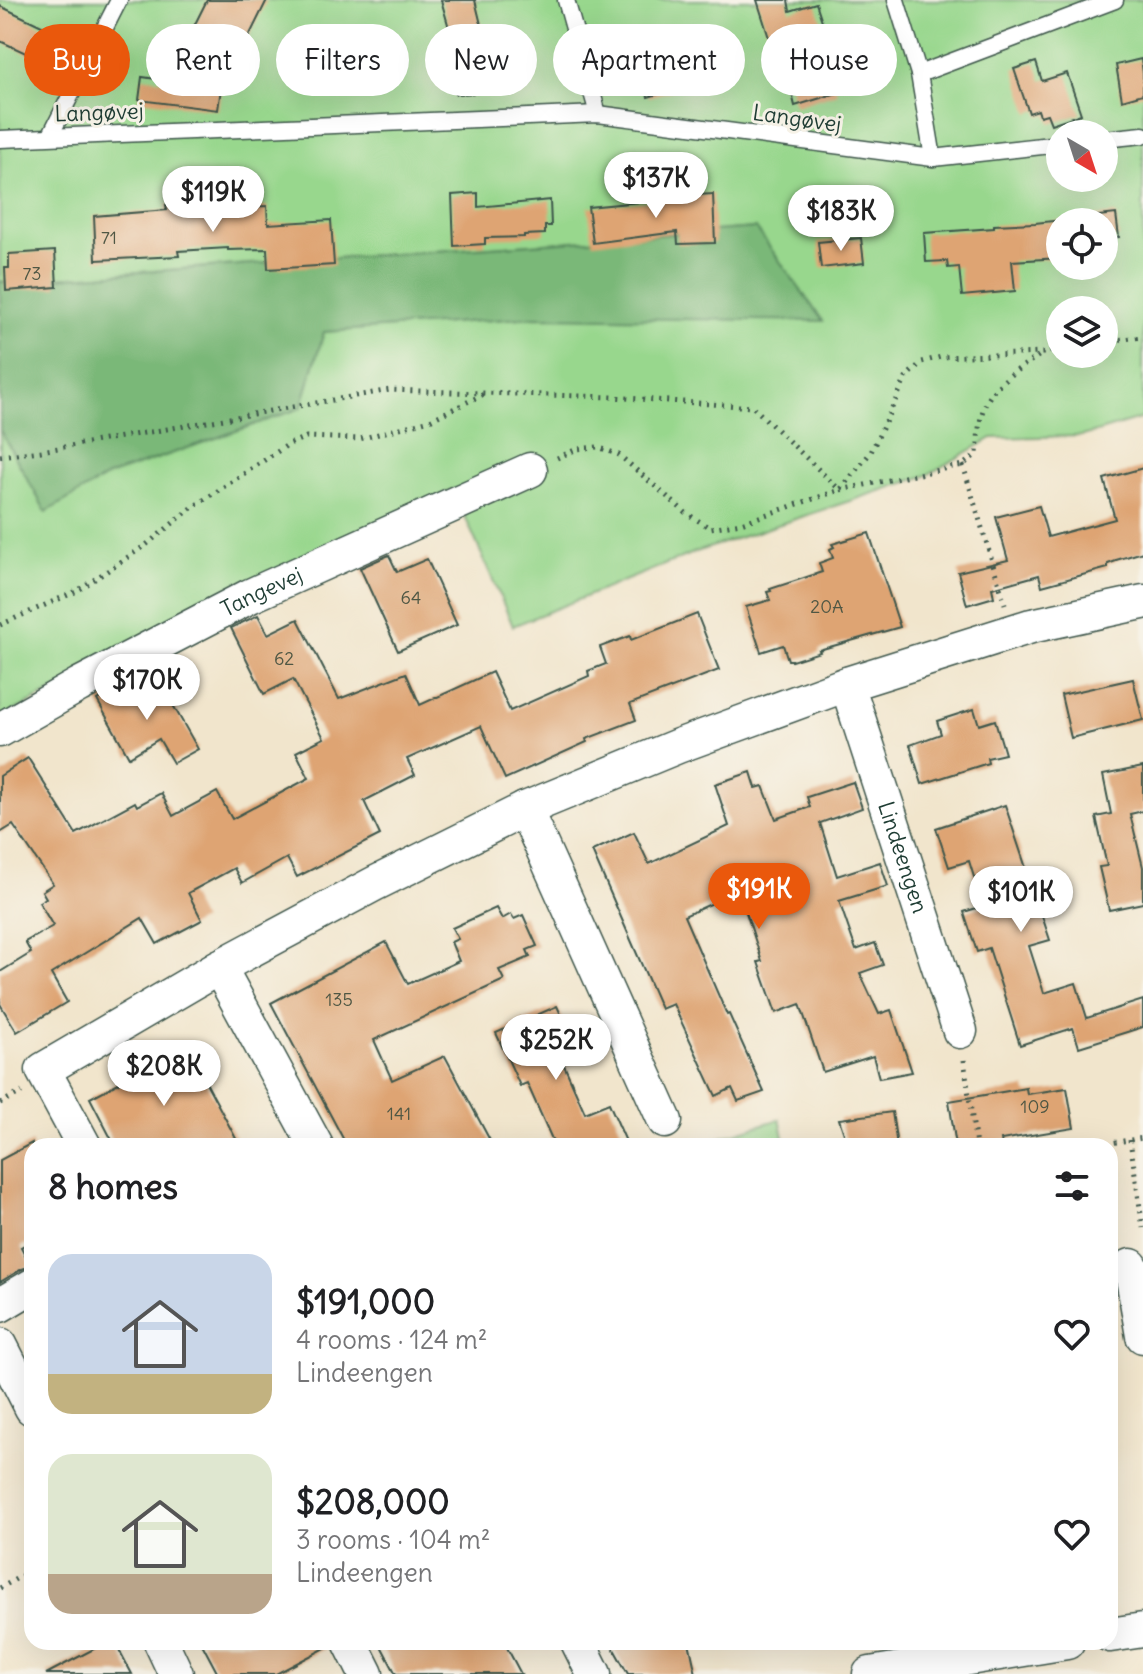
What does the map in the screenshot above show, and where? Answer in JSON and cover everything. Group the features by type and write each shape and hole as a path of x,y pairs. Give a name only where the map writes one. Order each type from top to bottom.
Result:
{"street":[{"name":"Tangevej","path":"0,730 250,596 530,470"},
{"path":"80,1138 43,1070 219,967 374,884 525,809 678,746 847,684 1031,626 1143,602"},
{"name":"Lindeengen","path":"847,684 960,1031"},
{"path":"525,809 665,1121"},
{"path":"219,967 312,1138"},
{"path":"1131,1266 1143,1336"},
{"path":"0,1305 24,1291"},
{"path":"0,1345 24,1392"},
{"path":"1118,1634 1143,1630"},
{"path":"165,1650 176,1674"},
{"path":"354,1650 366,1674"},
{"path":"582,1650 594,1674"},
{"path":"870,1674 920,1654 969,1650"}],"lane":[{"path":"50,136 119,0"},
{"path":"566,0 598,114"},
{"path":"896,0 919,74 933,158"},
{"path":"919,74 1115,0"},
{"name":"Langøvej","path":"0,139 598,114 933,158 1046,146"},
{"path":"1118,138 1143,135"}],"path":[{"path":"1118,340 1143,337"},
{"path":"840,490 871,452 907,376 922,362 941,357 1046,352"},
{"path":"530,470 577,449 598,447 619,455 686,513 710,528 741,523 840,490 963,465 977,454 980,420 987,398 1003,379 1043,353"},
{"path":"0,456 390,390 612,397 753,407 840,490"},
{"path":"0,625 77,591 146,545 193,507 289,444 306,437 360,439 430,420 486,393"},
{"path":"963,465 1014,632"},
{"path":"960,1031 975,1138"},
{"path":"0,1103 24,1091"},
{"path":"1118,1142 1143,1138"},
{"path":"1130,1140 1143,1228"},
{"path":"0,1588 24,1574"}],"green space":[{"path":"0,0 1143,0 1143,418 1083,436 992,438 925,476 696,552 513,626 453,489 0,718 0,430 46,512 108,476 301,408 324,332 535,317 755,228 0,282"},
{"path":"756,228 823,321 535,317 324,332 301,408 108,476 46,512 0,430 0,282"},
{"path":"780,1119 784,1138 719,1138"}],"building":[{"path":"207,0 267,0 255,24 195,24"},
{"path":"441,0 475,0 481,24 448,24"},
{"path":"757,0 788,0 790,11 816,3 823,24 765,24"},
{"path":"0,6 38,24 24,24 24,52 0,41"},
{"path":"1141,59 1143,94 1122,100 1116,65"},
{"path":"1036,62 1042,81 1067,73 1081,114 1063,120 1049,120 1047,114 1040,116 1038,110 1029,113 1014,69"},
{"path":"142,77 146,78 146,96 220,96 218,110 139,100"},
{"path":"792,96 827,96 795,106"},
{"path":"478,193 478,207 550,200 551,226 545,226 545,234 485,238 485,244 454,246 452,195"},
{"path":"713,194 715,243 678,244 677,232 593,243 588,207"},
{"path":"248,198 248,207 267,206 268,224 331,220 334,265 268,269 267,249 228,248 178,251 179,256 96,260 94,216 167,210 166,205"},
{"path":"1046,222 1046,259 1012,261 1015,291 962,296 959,267 948,268 947,261 926,262 924,233"},
{"path":"861,238 864,263 821,268 818,242"},
{"path":"55,251 57,287 6,291 5,268 9,268 9,254"},
{"path":"1143,468 1143,552 1116,560 1108,564 1108,568 1042,586 1039,575 992,588 994,597 967,605 958,572 1008,560 996,517 1039,506 1048,537 1115,519 1104,479"},
{"path":"869,533 900,627 792,661 788,660 783,645 761,652 746,607 770,600 767,592 770,589 822,572 819,563 833,558 832,544"},
{"path":"389,555 397,572 427,559 457,625 398,651 360,568"},
{"path":"697,614 719,670 630,704 636,720 586,739 587,742 505,779 481,726 407,759 415,775 364,801 380,835 297,877 287,858 242,883 234,868 188,893 202,920 157,944 142,918 51,974 67,1002 17,1032 0,1004 0,972 31,953 25,942 53,926 39,902 46,898 42,891 53,884 13,825 0,833 0,776 28,758 76,834 135,802 137,806 161,793 173,816 217,792 232,819 309,778 296,752 324,738 293,679 264,694 231,628 258,615 268,634 298,619 339,699 406,673 420,705 492,672 510,711 589,676 588,671 606,664 600,647 630,636 631,640"},
{"path":"1133,679 1143,720 1071,738 1061,695"},
{"path":"161,684 198,749 173,763 159,739 129,757 97,700 124,685 132,700"},
{"path":"974,709 979,725 995,720 1005,754 987,758 988,763 922,784 910,745 941,734 937,721"},
{"path":"1143,767 1143,811 1130,814 1143,867 1143,903 1109,910 1099,867 1107,866 1096,817 1111,814 1103,775"},
{"path":"751,772 756,788 763,786 776,819 810,807 807,797 853,782 862,808 820,823 837,876 880,862 888,886 839,901 856,950 875,943 883,965 860,973 879,1014 891,1010 912,1072 879,1078 873,1056 823,1072 800,1004 776,1013 758,962 762,961 739,891 684,916 764,1092 738,1101 732,1088 716,1096 673,1004 661,1009 592,851 634,832 649,864 729,826 715,784"},
{"path":"1005,805 1050,940 1029,946 1044,993 1076,983 1087,1018 1143,1000 1143,1027 1079,1047 1073,1028 1020,1045 989,948 977,952 964,912 983,906 969,861 949,867 936,828"},
{"path":"496,908 502,919 511,914 514,919 523,915 537,946 527,950 530,957 499,970 504,980 374,1040 392,1080 445,1056 489,1138 343,1138 271,1003 386,942 408,984 459,961 451,942 458,939 452,928"},
{"path":"557,1006 577,1049 560,1056 585,1113 609,1103 624,1138 551,1138 527,1083 520,1086 496,1033"},
{"path":"187,1047 236,1138 111,1138 90,1098"},
{"path":"1026,1088 1027,1094 1067,1088 1074,1128 1013,1138 955,1138 949,1101"},
{"path":"892,1112 896,1138 845,1138 839,1119"},
{"path":"24,1147 24,1245 21,1247 24,1268 0,1282 0,1160"},
{"path":"92,1650 119,1650 132,1674 46,1674"},
{"path":"205,1650 322,1650 276,1674 218,1674"},
{"path":"383,1650 508,1650 521,1674 396,1674"},
{"path":"614,1650 691,1650 696,1674 628,1674"}]}
